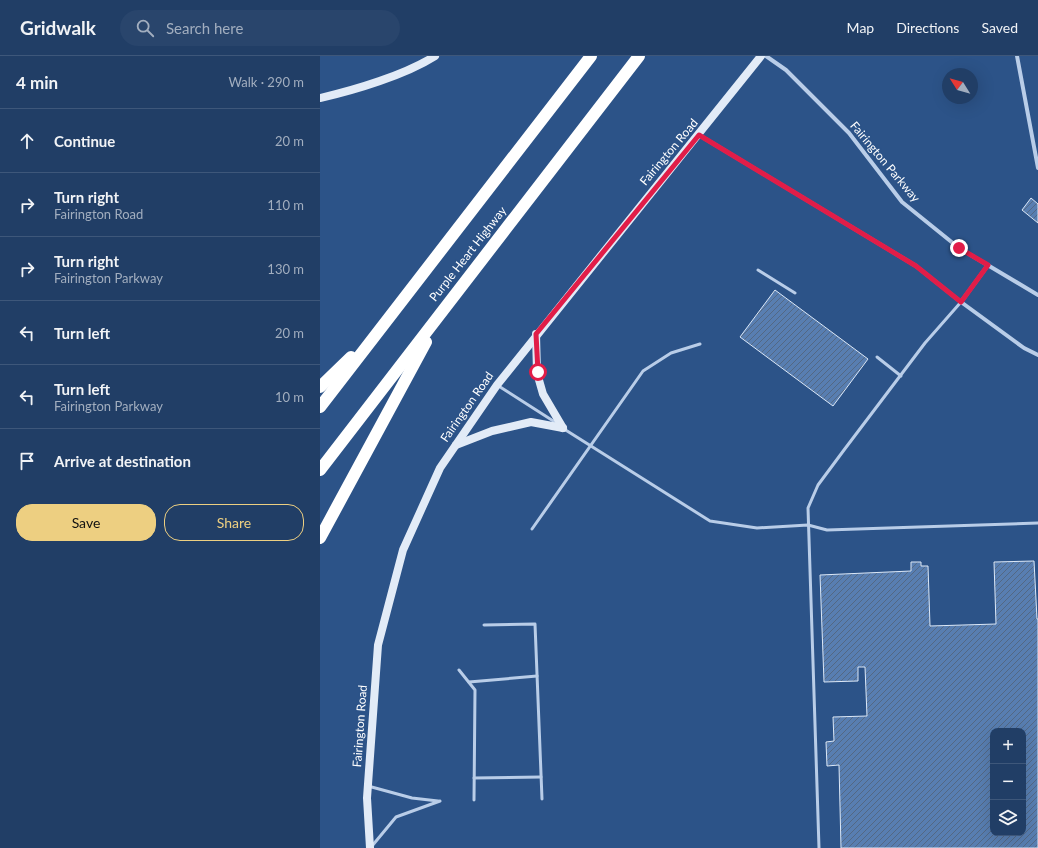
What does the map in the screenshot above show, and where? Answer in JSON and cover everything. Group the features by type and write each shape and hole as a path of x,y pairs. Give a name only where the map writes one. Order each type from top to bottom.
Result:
{"highway":[{"name":"Purple Heart Highway","path":"320,407 591,56"},
{"name":"Purple Heart Highway","path":"320,470 639,56"},
{"path":"320,538 444,308"},
{"path":"320,387 380,329"}],"street":[{"path":"320,98 343,93 388,77 435,56"},
{"name":"Fairington Road","path":"370,848 368,786 380,638 403,550 440,468 497,385 536,334 699,135 761,56"},
{"name":"Fairington Parkway","path":"766,56 786,70 848,134 902,202 959,248 1038,295"},
{"path":"1017,56 1038,168"},
{"path":"699,135 916,266 961,302 1024,348 1038,355"},
{"path":"961,302 988,265"},
{"path":"536,334 538,372 543,394 563,428"},
{"path":"456,445 492,431 531,422 563,428"}],"lane":[{"path":"758,270 794,293"},
{"path":"819,848 808,508 818,485 925,343 961,302"},
{"path":"532,529 643,371 671,354 700,344"},
{"path":"877,358 901,376"},
{"path":"497,385 590,446 710,521 757,528 808,525 827,530 1038,523"},
{"path":"484,625 534,624 542,799"},
{"path":"459,670 475,690 474,800"},
{"path":"469,682 537,676"},
{"path":"474,778 541,777"},
{"path":"368,786 412,798 440,801 396,817 370,848"}],"building":[{"path":"1031,198 1038,204 1038,223 1022,210"},
{"path":"775,290 868,359 833,406 740,337"},
{"path":"1034,561 1038,619 1038,848 841,848 839,765 827,766 826,742 834,741 833,717 867,716 865,667 858,667 858,681 824,682 820,575 911,571 911,562 921,562 921,566 928,566 930,626 996,624 994,562"}],"route":[{"path":"538,372 536,334 699,135 916,266 961,302 988,265 959,248"}]}
